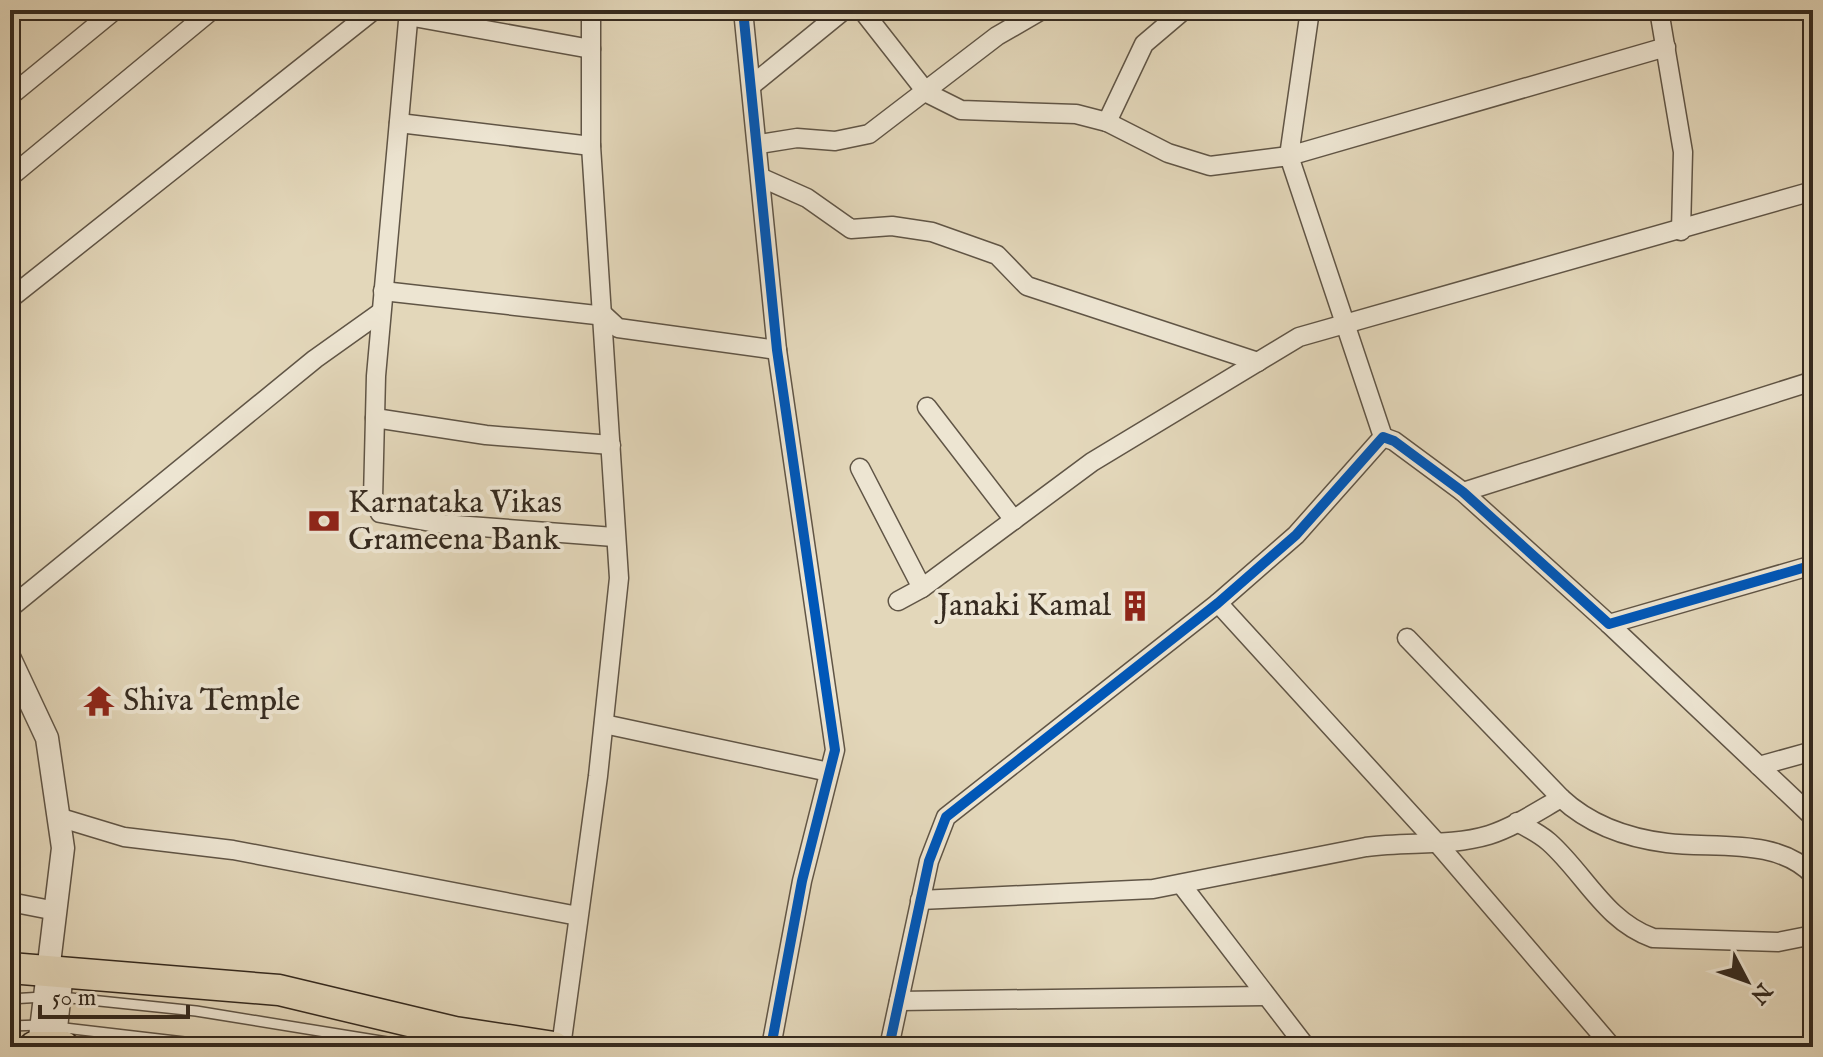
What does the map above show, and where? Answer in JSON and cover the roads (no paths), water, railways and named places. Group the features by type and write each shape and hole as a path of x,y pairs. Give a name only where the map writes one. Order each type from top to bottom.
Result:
{"main road":[{"path":"10,968 55,984 279,990 455,1032 554,1047"}],"street":[{"path":"10,96 115,10"},
{"path":"10,177 212,10"},
{"path":"10,299 374,10"},
{"path":"561,1047 604,724 619,578 614,537 605,316 591,146 591,10"},
{"path":"743,10 759,144 777,350 835,750 802,881 771,1047"},
{"path":"752,85 844,10"},
{"path":"862,10 927,93 961,110 1076,114 1107,122 1168,153 1210,166 1289,156 1666,47"},
{"path":"759,144 797,138 835,141 869,134 927,93 997,36 1042,10"},
{"path":"1107,122 1144,44 1184,10"},
{"path":"1310,10 1289,156 1383,437"},
{"path":"1659,10 1683,152 1681,231"},
{"path":"591,49 409,13 381,312 373,499 380,513 442,524 614,537"},
{"path":"399,123 591,146"},
{"path":"762,178 807,198 851,229 892,226 932,232 997,255 1027,286 1258,362"},
{"path":"898,601 922,588 1092,462 1299,337 1681,231 1813,191"},
{"path":"383,291 605,316 618,328 777,350"},
{"path":"10,608 315,359 381,312"},
{"path":"1463,492 1813,381"},
{"path":"927,407 1014,520"},
{"path":"375,418 486,435 611,445"},
{"path":"1383,437 1394,441 1463,492 1609,624 1813,817"},
{"path":"889,1047 929,861 946,817 1218,603 1296,535 1383,437"},
{"path":"860,468 922,588"},
{"path":"1609,624 1813,565"},
{"path":"1218,603 1438,844 1612,1047"},
{"path":"1407,638 1561,798 1596,824 1665,843 1758,849 1786,856 1813,875"},
{"path":"10,659 16,682 47,738 63,848 56,911 50,1041"},
{"path":"604,724 829,772"},
{"path":"1759,766 1813,751"},
{"path":"920,900 1153,889 1366,847 1401,842 1438,844 1490,835 1561,798"},
{"path":"58,817 124,837 233,850 578,916"},
{"path":"1517,822 1548,841 1612,914 1638,933 1653,938 1778,942 1813,935"},
{"path":"1181,884 1306,1047"},
{"path":"10,902 56,911"},
{"path":"899,1001 1264,996"}],"lane":[{"path":"10,999 55,984 196,1011 418,1047"},
{"path":"10,1026 50,1041 227,1047"}],"place":[{"name":"Karnataka Vikas Grameena Bank","path":"324,521"},
{"name":"Janaki Kamal","path":"1135,606"},
{"name":"Shiva Temple","path":"99,701"}]}
